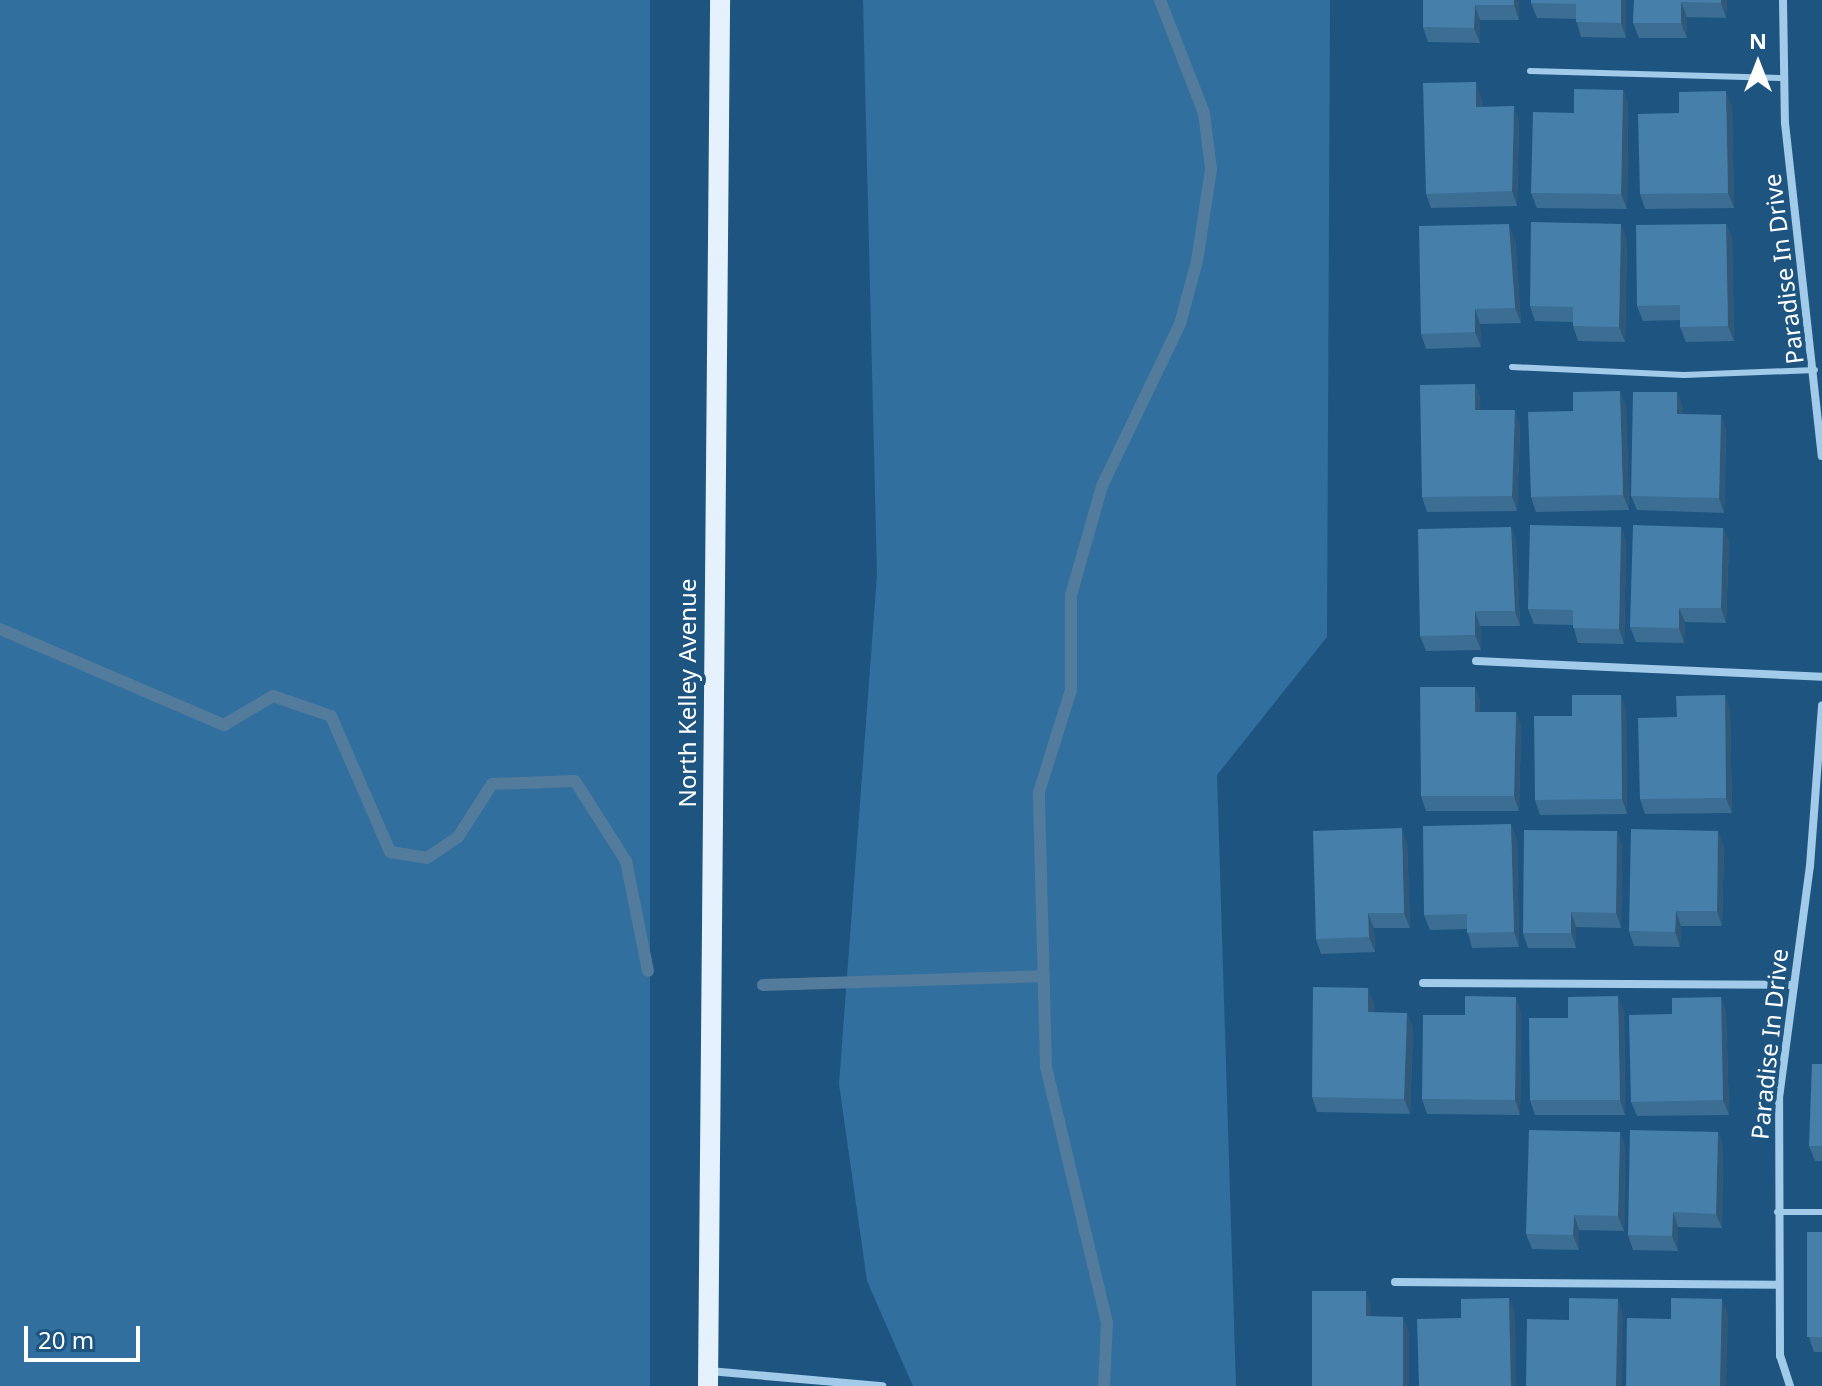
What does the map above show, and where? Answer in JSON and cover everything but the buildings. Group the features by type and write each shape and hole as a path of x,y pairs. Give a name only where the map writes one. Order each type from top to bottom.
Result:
{"main road":[{"name":"North Kelley Avenue","path":"708,1379 720,0"}],"street":[{"name":"Paradise In Drive","path":"1783,0 1782,78 1822,456"},
{"path":"1476,661 1822,677"},
{"name":"Paradise In Drive","path":"1790,1386 1780,1356 1777,1212 1779,1098 1794,985 1822,705"},
{"path":"1423,983 1794,985"},
{"path":"1395,1282 1778,1285"},
{"path":"708,1379 882,1386"}],"lane":[{"path":"1530,71 1782,78"},
{"path":"1512,367 1684,375 1815,370"},
{"path":"1777,1212 1822,1212"}],"shaded area":[{"path":"0,0 650,0 650,1386 0,1386"},
{"path":"863,0 1330,0 1327,637 1217,775 1236,1386 913,1386 867,1281 839,1084 877,575"}],"waterway":[{"path":"1104,1386 1107,1323 1046,1067 1039,792 1071,690 1071,595 1102,486 1180,324 1197,261 1211,169 1204,113 1160,0"},
{"path":"0,629 224,725 273,696 331,716 390,852 427,858 458,837 492,784 575,781 626,861 648,971"},
{"path":"763,985 1044,976"}]}
